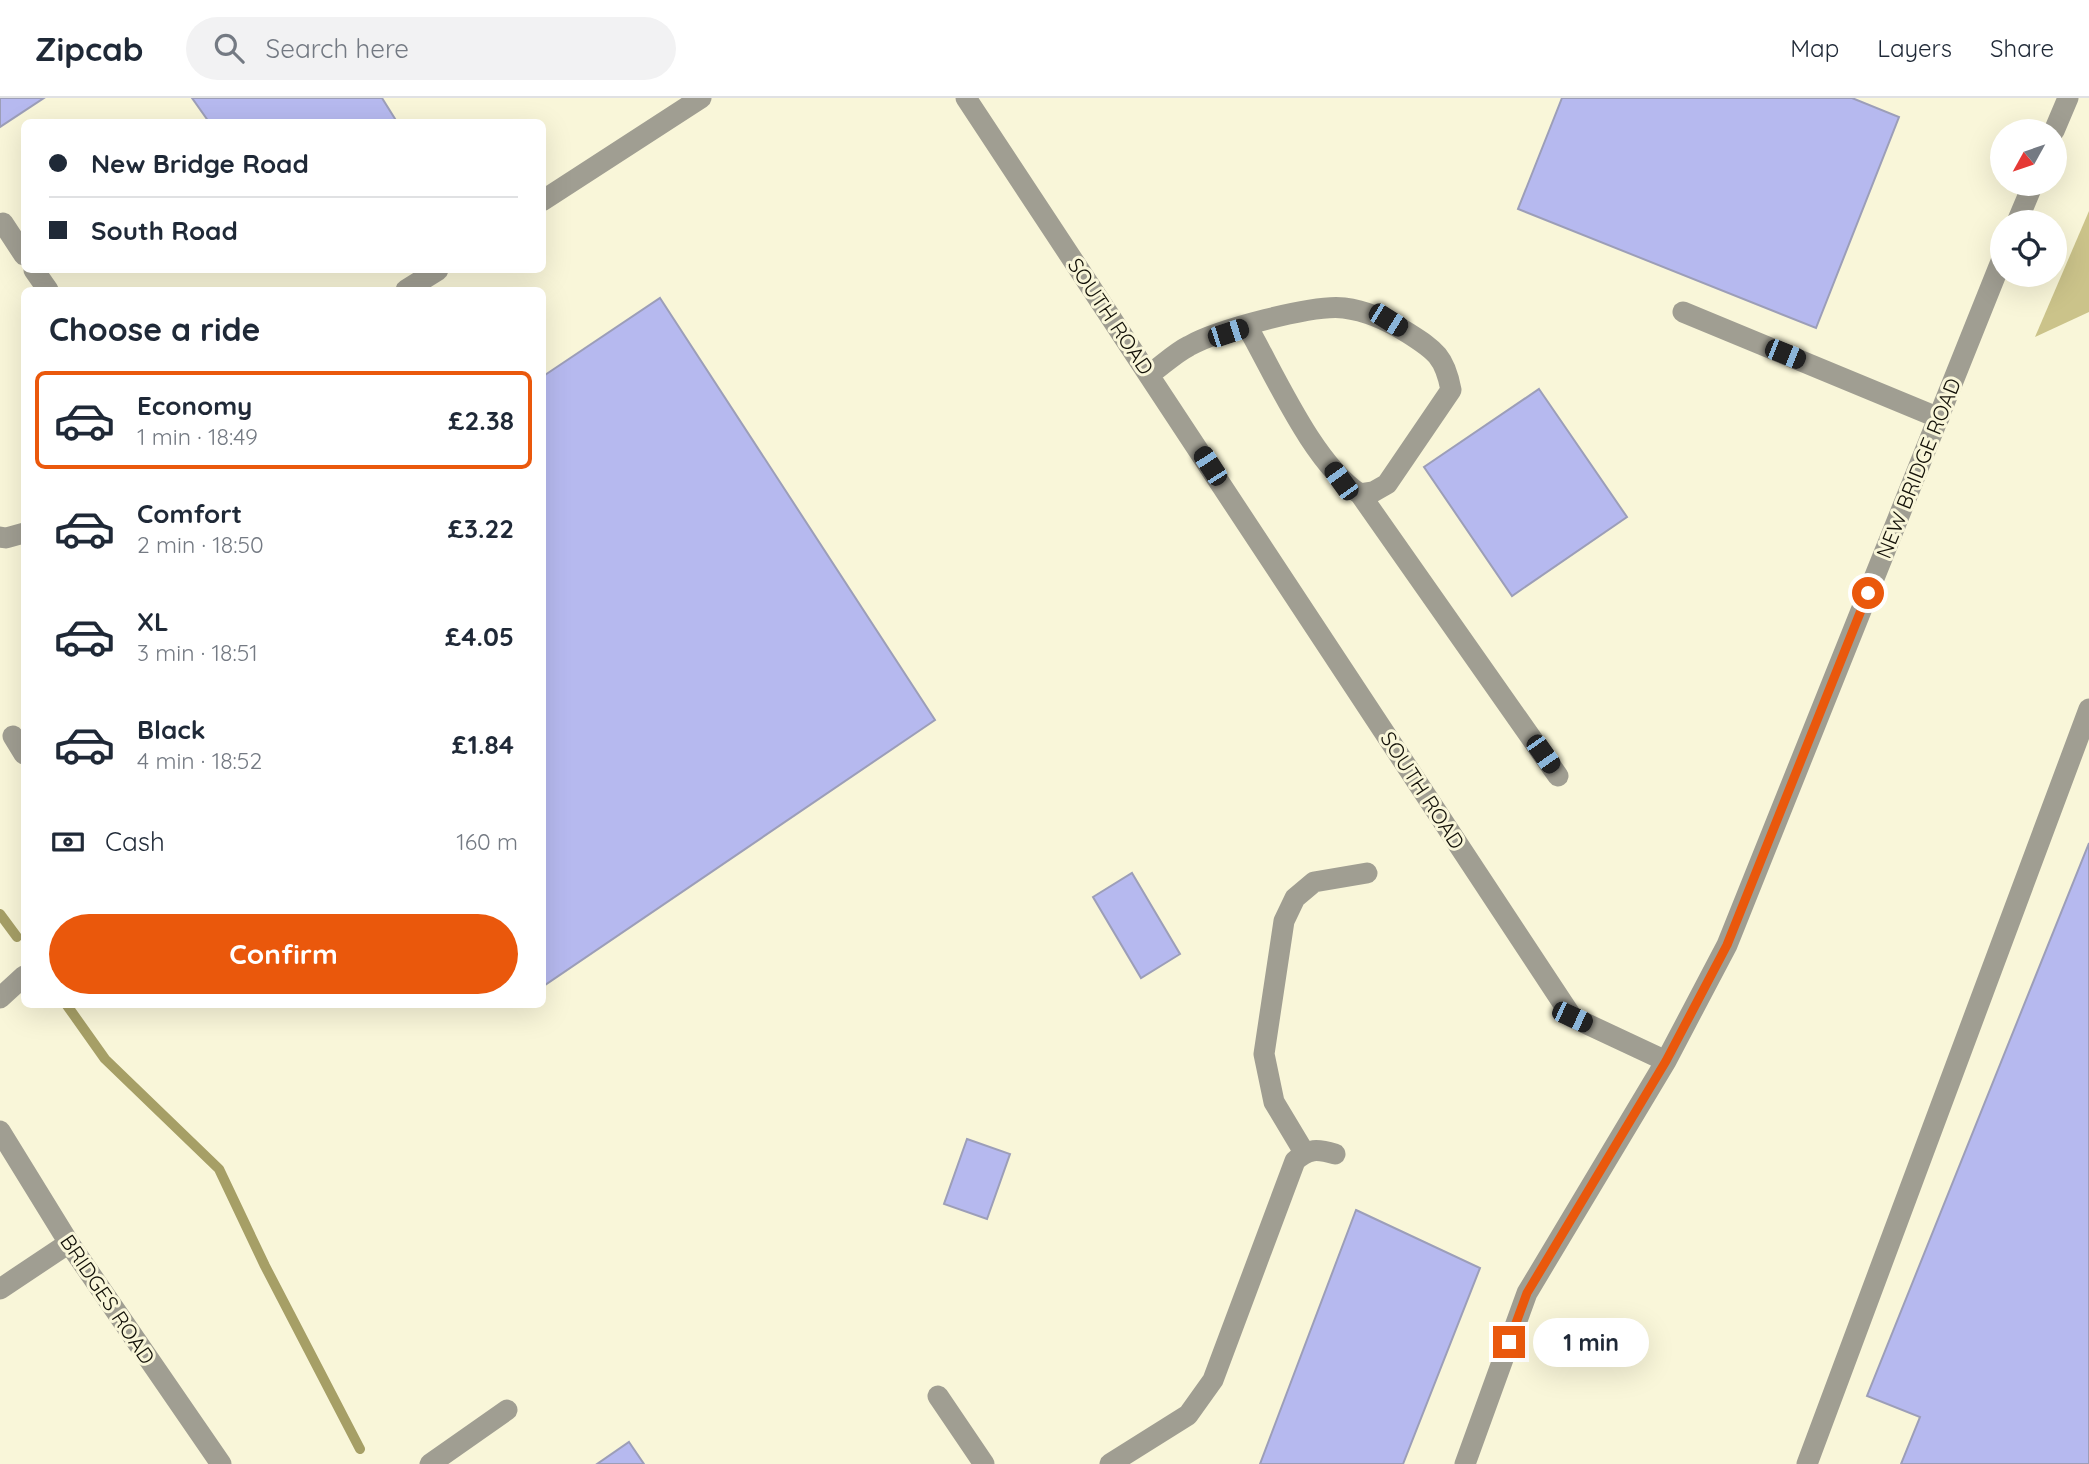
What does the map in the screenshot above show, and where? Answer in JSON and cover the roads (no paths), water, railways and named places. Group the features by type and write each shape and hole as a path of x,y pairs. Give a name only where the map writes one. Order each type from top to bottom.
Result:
{"street":[{"path":"546,198 701,98"},
{"name":"SOUTH ROAD","path":"966,98 1572,1017 1666,1061"},
{"path":"2059,119 2068,98"},
{"path":"3,223 21,250"},
{"path":"411,287 433,273"},
{"name":"NEW BRIDGE ROAD","path":"1666,1061 1727,945 1991,287"},
{"path":"1150,374 1190,345 1299,310 1344,307 1388,320 1432,348 1447,366 1451,390 1387,484 1374,492 1360,494"},
{"path":"1683,312 1938,418"},
{"path":"1247,326 1317,448 1341,481 1360,494 1558,776"},
{"path":"0,537 21,534"},
{"path":"1807,1464 2089,709"},
{"path":"1304,1152 1274,1102 1264,1054 1284,921 1295,898 1314,882 1367,873"},
{"path":"0,998 21,979"},
{"path":"1465,1464 1527,1293 1666,1061"},
{"name":"BRIDGES ROAD","path":"0,1131 69,1243 221,1464"},
{"path":"1110,1464 1188,1415 1213,1380 1295,1161 1304,1152 1319,1149 1335,1154"},
{"path":"0,1289 69,1243"},
{"path":"938,1396 984,1464"},
{"path":"430,1464 507,1410"}],"waterway":[{"path":"0,914 17,937"},
{"path":"69,1008 105,1059 219,1169 265,1266 360,1449"}]}
